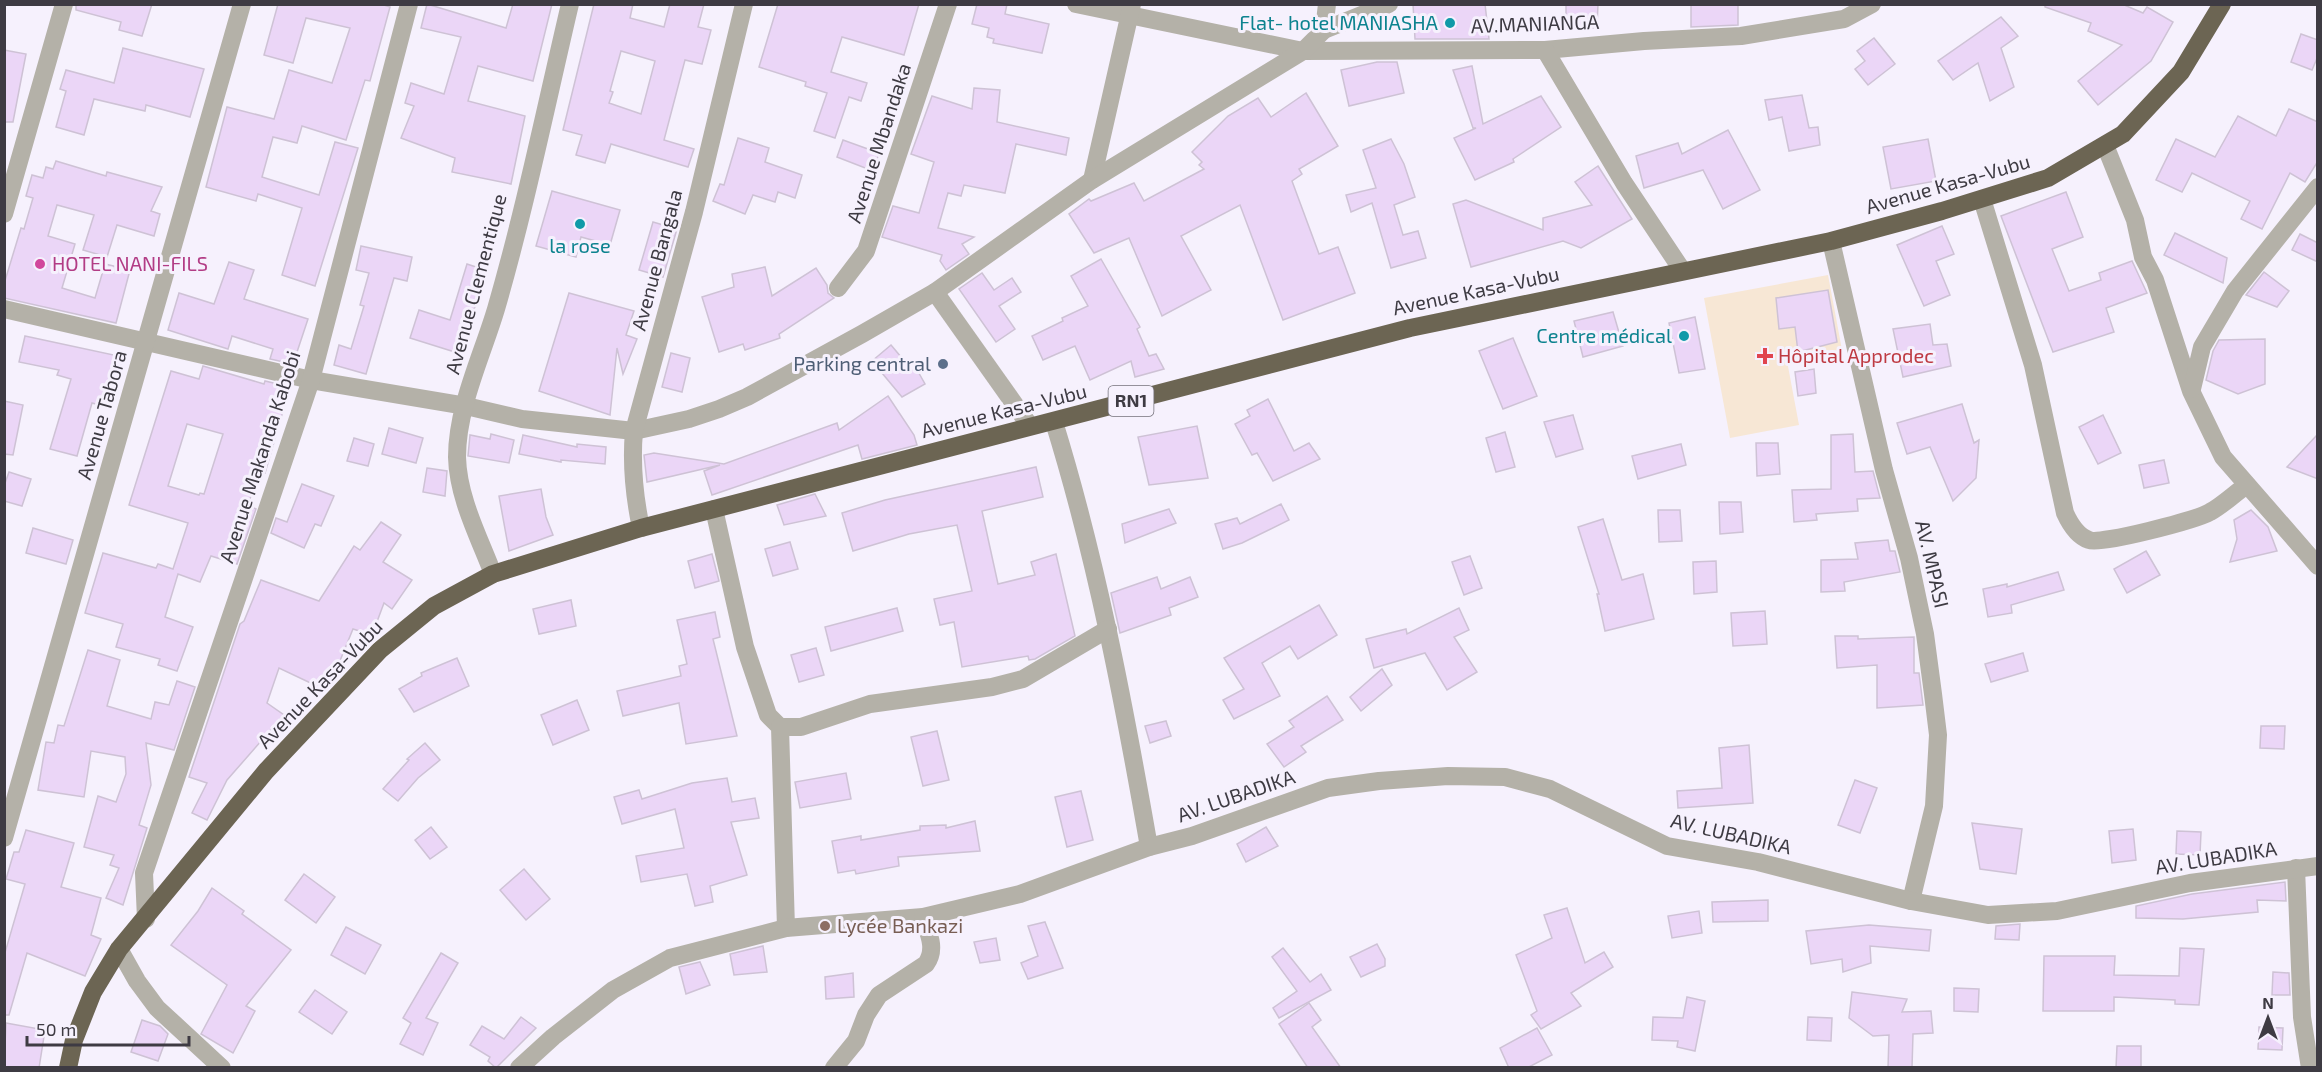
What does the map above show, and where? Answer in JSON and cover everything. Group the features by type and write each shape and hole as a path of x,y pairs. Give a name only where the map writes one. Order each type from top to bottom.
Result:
{"highway":[{"name":"Avenue Kasa-Vubu","path":"119,949 266,771 380,650 434,606 494,574 641,528 1410,328 1831,241 2048,178 2123,134 2181,72 2222,4"},
{"name":"RN1","path":"68,1068 74,1040 93,992 119,949"}],"street":[{"path":"4,214 64,4"},
{"name":"Avenue Tabora","path":"4,838 242,4"},
{"name":"Avenue Makanda Kabobi","path":"146,919 144,873 311,380 409,4"},
{"name":"Avenue Clementique","path":"494,574 466,504 457,458 466,406 496,308 570,4"},
{"name":"Avenue Bangala","path":"641,528 633,494 631,461 634,431 694,212 744,4"},
{"name":"Avenue Mbandaka","path":"838,288 866,251 948,4"},
{"name":"AV.MANIANGA","path":"1076,4 1130,11 1303,51 1545,50 1644,41 1741,36 1844,19 1872,4"},
{"path":"1324,30 1327,4"},
{"path":"4,309 311,380 466,406 522,419 634,431 689,419 747,397 935,292 1092,180 1303,51 1324,30 1389,4"},
{"path":"1092,180 1130,11"},
{"path":"1545,50 1624,183 1682,270"},
{"path":"2105,145 2135,220 2143,257 2155,280 2192,391 2223,457 2318,566"},
{"path":"2192,391 2202,347 2211,330 2242,283 2318,187"},
{"path":"1982,199 2033,365 2065,513 2078,533 2089,541 2102,541 2208,513 2247,484"},
{"name":"AV. MPASI","path":"1831,241 1884,471 1909,558 1925,634 1938,735 1934,806 1911,901"},
{"path":"935,292 1030,426"},
{"path":"1054,422 1074,485 1108,629 1149,847"},
{"path":"714,509 745,647 768,715 780,727 786,928"},
{"path":"780,727 801,727 870,704 992,687 1023,679 1108,629"},
{"name":"AV. LUBADIKA","path":"519,1068 553,1036 613,990 670,958 786,928 923,917 1020,894 1149,847 1192,836 1328,788 1448,776 1505,777 1550,789 1667,846 1758,862 1911,901 1988,915 2057,911 2190,883 2318,866"},
{"path":"2296,868 2301,1017 2310,1068"},
{"path":"834,1068 856,1041 866,1015 879,995 926,964 932,956 931,942 923,917"},
{"path":"119,949 137,981 157,1008 222,1068"}],"shaded area":[{"name":"Hôpital Approdec","path":"1828,275 1842,350 1787,361 1799,425 1730,438 1704,298"}],"building":[{"path":"76,4 152,4 142,36 119,30 121,22 76,10"},
{"path":"278,4 381,4 390,7 370,81 365,80 346,140 302,126 297,143 273,137 262,177 319,195 335,142 358,148 315,286 282,275 302,208 258,194 256,201 206,187 227,107 274,119 289,70 332,83 350,28 306,18 293,63 264,55"},
{"path":"427,4 506,28 513,4 552,4 533,81 478,66 468,101 525,116 511,184 452,172 455,158 401,138 414,106 405,103 411,83 444,94 461,37 421,28"},
{"path":"594,4 633,4 630,18 664,27 670,4 704,4 698,27 711,30 702,64 685,60 664,140 694,149 688,167 611,144 605,163 576,155 582,135 563,130","holes":["621,51 655,61 641,114 609,103"]},
{"path":"778,4 919,4 904,55 842,37 831,72 867,83 861,101 849,97 835,138 814,131 827,93 805,86 806,82 759,67"},
{"path":"977,4 1007,4 1005,14 1049,24 1042,53 993,43 994,39 987,37 989,28 972,24"},
{"name":"Flat- hotel MANIASHA","path":"1413,4 1485,4 1489,39 1415,39"},
{"path":"1566,4 1598,4 1597,28 1566,26"},
{"path":"1691,4 1738,4 1738,25 1691,27"},
{"path":"2045,4 2122,4 2143,13 2147,7 2173,22 2151,61 2098,105 2078,81 2122,45 2088,31 2091,23 2045,7"},
{"path":"2001,17 2018,36 2001,48 2014,87 1990,101 1978,63 1953,80 1938,61"},
{"path":"2301,34 2318,40 2318,56 2312,70 2291,62"},
{"path":"1874,38 1895,64 1868,85 1855,69 1865,61 1857,51"},
{"path":"123,48 204,69 190,117 146,105 145,111 94,99 84,135 56,127 66,91 60,89 66,70 114,83"},
{"path":"4,50 26,54 13,122 4,122"},
{"path":"1377,62 1397,62 1404,93 1349,106 1341,70"},
{"path":"1472,66 1483,124 1541,96 1561,127 1513,159 1514,162 1475,180 1454,138 1476,128 1473,128 1453,70"},
{"path":"974,88 1000,90 997,122 1069,138 1066,155 1016,144 1005,193 964,185 961,196 948,193 938,228 974,237 962,244 969,254 946,270 940,261 942,255 882,237 893,206 919,213 934,162 911,154 932,96 972,109"},
{"path":"1306,93 1338,146 1299,169 1302,174 1292,181 1319,254 1338,247 1355,293 1283,320 1240,205 1181,236 1211,290 1162,316 1129,238 1094,253 1069,214 1089,199 1091,201 1134,183 1144,201 1204,169 1199,165 1202,162 1192,152 1228,116 1258,98 1271,117"},
{"path":"1802,95 1809,128 1818,127 1820,145 1789,151 1782,117 1769,120 1765,100"},
{"path":"2289,109 2318,122 2318,161 2305,182 2290,173 2262,229 2241,219 2250,201 2192,173 2182,192 2156,180 2176,139 2215,157 2238,116 2276,136"},
{"path":"1728,130 1760,190 1723,209 1703,170 1644,188 1636,156 1678,143 1682,154"},
{"path":"738,138 769,148 765,162 802,175 795,198 778,192 775,202 753,195 745,214 713,201 720,184 724,185"},
{"path":"1391,139 1404,164 1415,197 1394,205 1403,235 1418,231 1426,258 1391,268 1372,203 1351,212 1346,195 1376,188 1363,150"},
{"path":"1928,139 1936,181 1891,189 1883,147"},
{"path":"843,140 879,153 873,171 837,157"},
{"path":"56,161 106,176 107,172 162,187 151,211 160,214 154,236 117,225 107,257 83,250 94,215 57,205 48,236 75,244 62,288 95,298 105,264 130,270 116,323 4,298 4,284 33,198 26,196 32,175 43,178 46,167 53,169"},
{"path":"1598,166 1632,219 1581,248 1563,241 1471,267 1453,204 1466,200 1543,230 1543,218 1592,205 1575,182"},
{"name":"la rose","path":"552,191 620,210 610,245 581,237 576,257 536,246"},
{"path":"2066,192 2083,237 2052,249 2069,291 2101,280 2099,273 2132,261 2147,293 2106,308 2114,332 2053,352 2001,216"},
{"path":"653,222 677,229 663,277 639,270"},
{"path":"1942,226 1954,254 1936,261 1950,295 1924,306 1897,245"},
{"path":"2175,233 2227,258 2223,283 2164,255"},
{"path":"2300,234 2318,243 2318,262 2292,250"},
{"path":"361,246 412,257 407,281 394,278 366,374 334,365 339,345 351,349 364,306 360,305 369,273 356,270"},
{"path":"1101,259 1140,327 1137,329 1149,356 1156,354 1164,369 1135,377 1131,361 1090,380 1075,346 1043,360 1032,336 1088,306 1071,276"},
{"path":"229,262 254,270 244,299 308,319 293,364 270,359 273,349 232,336 228,349 168,330 179,293 214,304"},
{"path":"467,264 488,271 458,353 410,338 419,310 450,320"},
{"path":"765,267 772,296 816,268 827,285 828,293 834,298 779,334 780,338 745,350 743,344 719,352 702,297 734,287 732,274"},
{"path":"2264,272 2289,291 2277,307 2246,295"},
{"path":"982,273 994,290 1012,278 1021,292 999,306 1015,329 996,342 959,289"},
{"path":"1828,290 1837,342 1798,352 1795,327 1779,329 1776,298"},
{"path":"569,293 634,311 626,335 637,339 623,374 617,348 610,415 539,391"},
{"path":"1613,312 1623,346 1583,357 1574,321"},
{"name":"Centre médical","path":"1695,317 1705,369 1679,373 1669,323"},
{"path":"1930,324 1933,345 1947,344 1951,366 1903,377 1893,329"},
{"path":"25,336 123,357 110,408 92,403 77,456 50,449 71,379 57,375 59,370 19,362"},
{"path":"1513,338 1537,396 1503,409 1479,351"},
{"path":"2265,339 2265,384 2238,394 2206,380 2213,351 2219,340"},
{"path":"891,345 912,370 916,368 925,384 902,397 872,361"},
{"path":"671,353 690,358 682,392 662,387"},
{"path":"203,366 264,384 265,381 290,387 265,473 259,471 248,505 256,509 237,564 211,556 200,582 178,574 165,617 193,627 177,671 158,665 160,659 116,647 123,624 85,613 103,553 156,568 158,564 173,569 188,523 129,505 171,371 199,379","holes":["187,424 223,434 204,494 199,495 168,486"]},
{"path":"1814,369 1816,393 1798,396 1795,372"},
{"path":"888,396 914,435 917,445 862,459 858,445 712,495 704,471 720,465 647,482 644,455 654,453 724,464 837,423 839,430"},
{"path":"1268,399 1294,451 1309,443 1320,459 1273,481 1257,453 1252,455 1235,424 1250,416 1247,410"},
{"path":"4,401 23,405 13,455 4,454"},
{"path":"1962,404 1974,443 1979,440 1976,478 1953,501 1930,447 1907,454 1897,423"},
{"path":"1573,415 1583,449 1556,457 1544,422"},
{"path":"2103,415 2121,453 2098,464 2079,427"},
{"path":"1197,426 1208,478 1149,485 1138,437"},
{"path":"389,428 423,438 416,463 382,454"},
{"path":"1505,432 1515,467 1496,472 1486,438"},
{"path":"491,434 514,440 509,463 468,456 470,435 490,439"},
{"path":"1853,434 1855,472 1873,471 1880,498 1857,499 1858,511 1816,514 1817,520 1794,522 1792,490 1831,489 1831,435"},
{"path":"2318,434 2318,479 2287,467"},
{"path":"523,435 577,447 577,444 606,447 605,464 561,460 561,462 519,454"},
{"path":"354,438 374,444 368,466 347,461"},
{"path":"1756,443 1778,443 1780,474 1757,476"},
{"path":"1681,444 1686,465 1638,479 1632,456"},
{"path":"2164,460 2169,483 2144,488 2139,465"},
{"path":"1036,467 1043,497 982,511 998,584 1035,575 1031,562 1056,554 1075,636 1035,659 1029,660 1028,656 962,667 954,622 940,625 934,599 972,591 957,525 909,534 853,551 842,513 885,500"},
{"path":"427,468 447,471 445,496 423,492"},
{"path":"9,472 31,479 22,506 4,501 4,486"},
{"path":"302,484 334,496 321,526 315,524 304,548 271,533 276,518 287,522"},
{"path":"541,489 546,517 553,535 509,551 499,496"},
{"path":"815,494 826,516 784,525 777,505"},
{"path":"1719,502 1741,502 1743,532 1720,534"},
{"path":"1281,504 1289,520 1242,543 1223,549 1215,524 1237,518 1240,524"},
{"path":"1169,509 1176,523 1125,543 1122,524"},
{"path":"1658,510 1680,510 1682,541 1659,542"},
{"path":"2251,510 2268,527 2277,551 2230,562 2237,539 2234,520"},
{"path":"1603,519 1622,580 1643,574 1654,619 1605,631 1597,594 1599,594 1578,527"},
{"path":"381,522 401,535 383,562 412,580 392,609 384,603 372,635 353,629 337,668 317,686 279,668 267,703 284,715 227,780 207,820 192,813 207,783 189,777 240,624 244,621 261,580 319,601 354,546 360,550"},
{"path":"33,528 73,540 66,564 26,553"},
{"path":"1888,540 1890,551 1895,551 1900,572 1844,582 1845,591 1821,592 1821,560 1858,559 1855,543"},
{"path":"790,542 798,569 773,576 765,549"},
{"path":"2146,551 2160,575 2127,593 2114,569"},
{"path":"712,554 719,581 695,588 688,561"},
{"path":"1470,556 1482,588 1464,595 1452,562"},
{"path":"1716,561 1717,592 1694,594 1693,562"},
{"path":"2058,572 2064,590 2011,605 2012,613 1988,617 1983,589 2007,584 2007,587"},
{"path":"1157,577 1161,589 1190,577 1198,597 1169,608 1171,615 1120,633 1111,593"},
{"path":"571,600 576,626 539,634 533,609"},
{"path":"1319,605 1337,635 1298,659 1290,646 1262,663 1280,696 1234,719 1223,700 1244,689 1224,658"},
{"path":"897,608 903,631 831,651 825,627"},
{"path":"1459,608 1469,630 1454,637 1477,672 1447,690 1425,653 1374,668 1366,639 1406,629 1407,634"},
{"path":"1765,611 1767,644 1733,646 1731,613"},
{"path":"715,612 720,637 713,639 737,736 686,744 679,703 623,716 617,691 681,676 679,666 687,664 677,620"},
{"path":"1835,636 1858,636 1858,639 1914,637 1914,673 1919,673 1923,705 1877,708 1877,665 1837,668"},
{"path":"816,648 824,675 799,682 791,655"},
{"path":"88,650 120,660 107,706 151,719 155,702 169,705 177,681 195,687 174,750 146,743 151,785 139,825 147,828 123,905 106,898 119,868 110,865 114,855 84,847 98,796 116,802 126,774 125,757 91,751 84,797 38,790 46,742 54,743 58,725 64,726"},
{"path":"2023,653 2028,671 1991,682 1985,664"},
{"path":"457,658 469,686 414,712 399,689 422,676 421,673"},
{"path":"1382,669 1392,685 1361,711 1350,697"},
{"path":"1327,696 1343,720 1301,746 1306,752 1284,767 1267,744 1294,727 1289,721"},
{"path":"577,700 589,730 553,745 541,715"},
{"path":"1166,721 1171,736 1150,743 1145,726"},
{"path":"2261,726 2285,726 2284,749 2260,748"},
{"path":"937,731 949,780 923,786 911,737"},
{"path":"425,743 440,760 418,778 398,801 383,789 409,760 407,759"},
{"path":"1749,745 1753,803 1678,808 1677,791 1722,788 1719,748"},
{"path":"846,773 851,799 800,808 795,782"},
{"path":"727,778 732,802 755,798 759,818 731,822 747,875 710,886 713,902 695,906 687,874 641,882 636,856 684,848 675,809 622,824 614,797 639,790 642,799 692,783"},
{"path":"1855,780 1877,788 1860,833 1838,825"},
{"path":"1081,791 1093,840 1067,847 1055,797"},
{"path":"975,821 980,851 898,857 899,866 856,874 855,870 838,873 832,841 861,836 861,840 920,830 920,826 946,825 946,828"},
{"path":"1972,823 2022,829 2016,874 1980,869"},
{"path":"431,827 447,847 430,859 415,840"},
{"path":"1266,827 1278,846 1246,862 1237,844"},
{"path":"2133,829 2136,860 2112,863 2109,831"},
{"path":"26,830 74,843 61,887 101,898 91,935 101,939 85,976 27,953 9,1015 4,1015 4,956 25,884 6,879 14,852 19,852"},
{"path":"2177,831 2201,832 2200,855 2176,854"},
{"path":"524,869 550,899 526,920 500,890"},
{"path":"304,874 335,897 316,923 285,900"},
{"path":"2285,882 2286,901 2257,900 2258,912 2183,919 2136,918 2136,906 2192,894"},
{"path":"212,888 244,911 242,914 291,950 246,1006 255,1011 233,1053 201,1034 227,985 171,945 198,911"},
{"path":"1768,900 1768,921 1713,922 1712,902"},
{"path":"1567,908 1585,963 1604,952 1613,967 1571,993 1581,1006 1541,1029 1531,1015 1537,1011 1516,955 1552,938 1544,915"},
{"path":"1699,911 1702,933 1672,938 1668,916"},
{"path":"1045,922 1063,968 1028,979 1021,963 1038,956 1028,926"},
{"path":"2020,924 2019,940 1995,939 1996,926"},
{"path":"1869,925 1931,930 1929,951 1870,946 1871,963 1843,972 1842,959 1811,964 1806,931"},
{"path":"346,927 381,945 365,974 331,955"},
{"path":"996,938 1000,960 980,963 974,942"},
{"path":"1377,944 1385,959 1385,966 1361,977 1350,957"},
{"path":"763,946 767,972 734,975 730,954"},
{"path":"1283,948 1310,982 1321,974 1331,990 1279,1018 1273,1008 1297,991 1272,957"},
{"path":"2180,948 2204,949 2199,1005 2175,1004 2175,1000 2114,997 2114,1011 2043,1011 2044,956 2115,956 2114,975 2179,976"},
{"path":"441,953 458,963 426,1018 438,1023 423,1055 400,1044 411,1023 403,1018"},
{"path":"700,962 710,985 686,994 679,967"},
{"path":"2273,972 2289,973 2290,995 2272,995"},
{"path":"853,973 854,997 826,999 825,977"},
{"path":"1954,988 1979,989 1978,1012 1954,1011"},
{"path":"315,990 347,1012 332,1034 299,1012"},
{"path":"1852,992 1907,999 1902,1012 1931,1011 1933,1033 1913,1034 1912,1068 1888,1068 1889,1035 1873,1036 1849,1018"},
{"path":"1687,997 1705,1001 1695,1051 1677,1047 1678,1041 1652,1040 1653,1017 1683,1018"},
{"path":"1309,1003 1321,1020 1312,1027 1341,1068 1308,1068 1279,1024"},
{"path":"521,1017 536,1028 496,1068 488,1061 490,1057 470,1045 482,1026 504,1039"},
{"path":"1808,1017 1832,1018 1831,1041 1807,1040"},
{"path":"142,1020 160,1026 168,1034 158,1061 131,1052"},
{"path":"6,1023 45,1030 39,1068 4,1068"},
{"path":"2259,1027 2283,1028 2282,1050 2258,1049"},
{"path":"1537,1028 1552,1055 1527,1068 1509,1068 1500,1048"},
{"path":"2117,1046 2141,1046 2141,1068 2116,1068"}],"place":[{"name":"Flat- hotel MANIASHA","path":"1450,23"},
{"name":"la rose","path":"580,224"},
{"name":"HOTEL NANI-FILS","path":"40,264"},
{"name":"Centre médical","path":"1684,336"},
{"name":"Hôpital Approdec","path":"1765,356"},
{"name":"Parking central","path":"943,364"},
{"name":"Lycée Bankazi","path":"825,926"}]}
